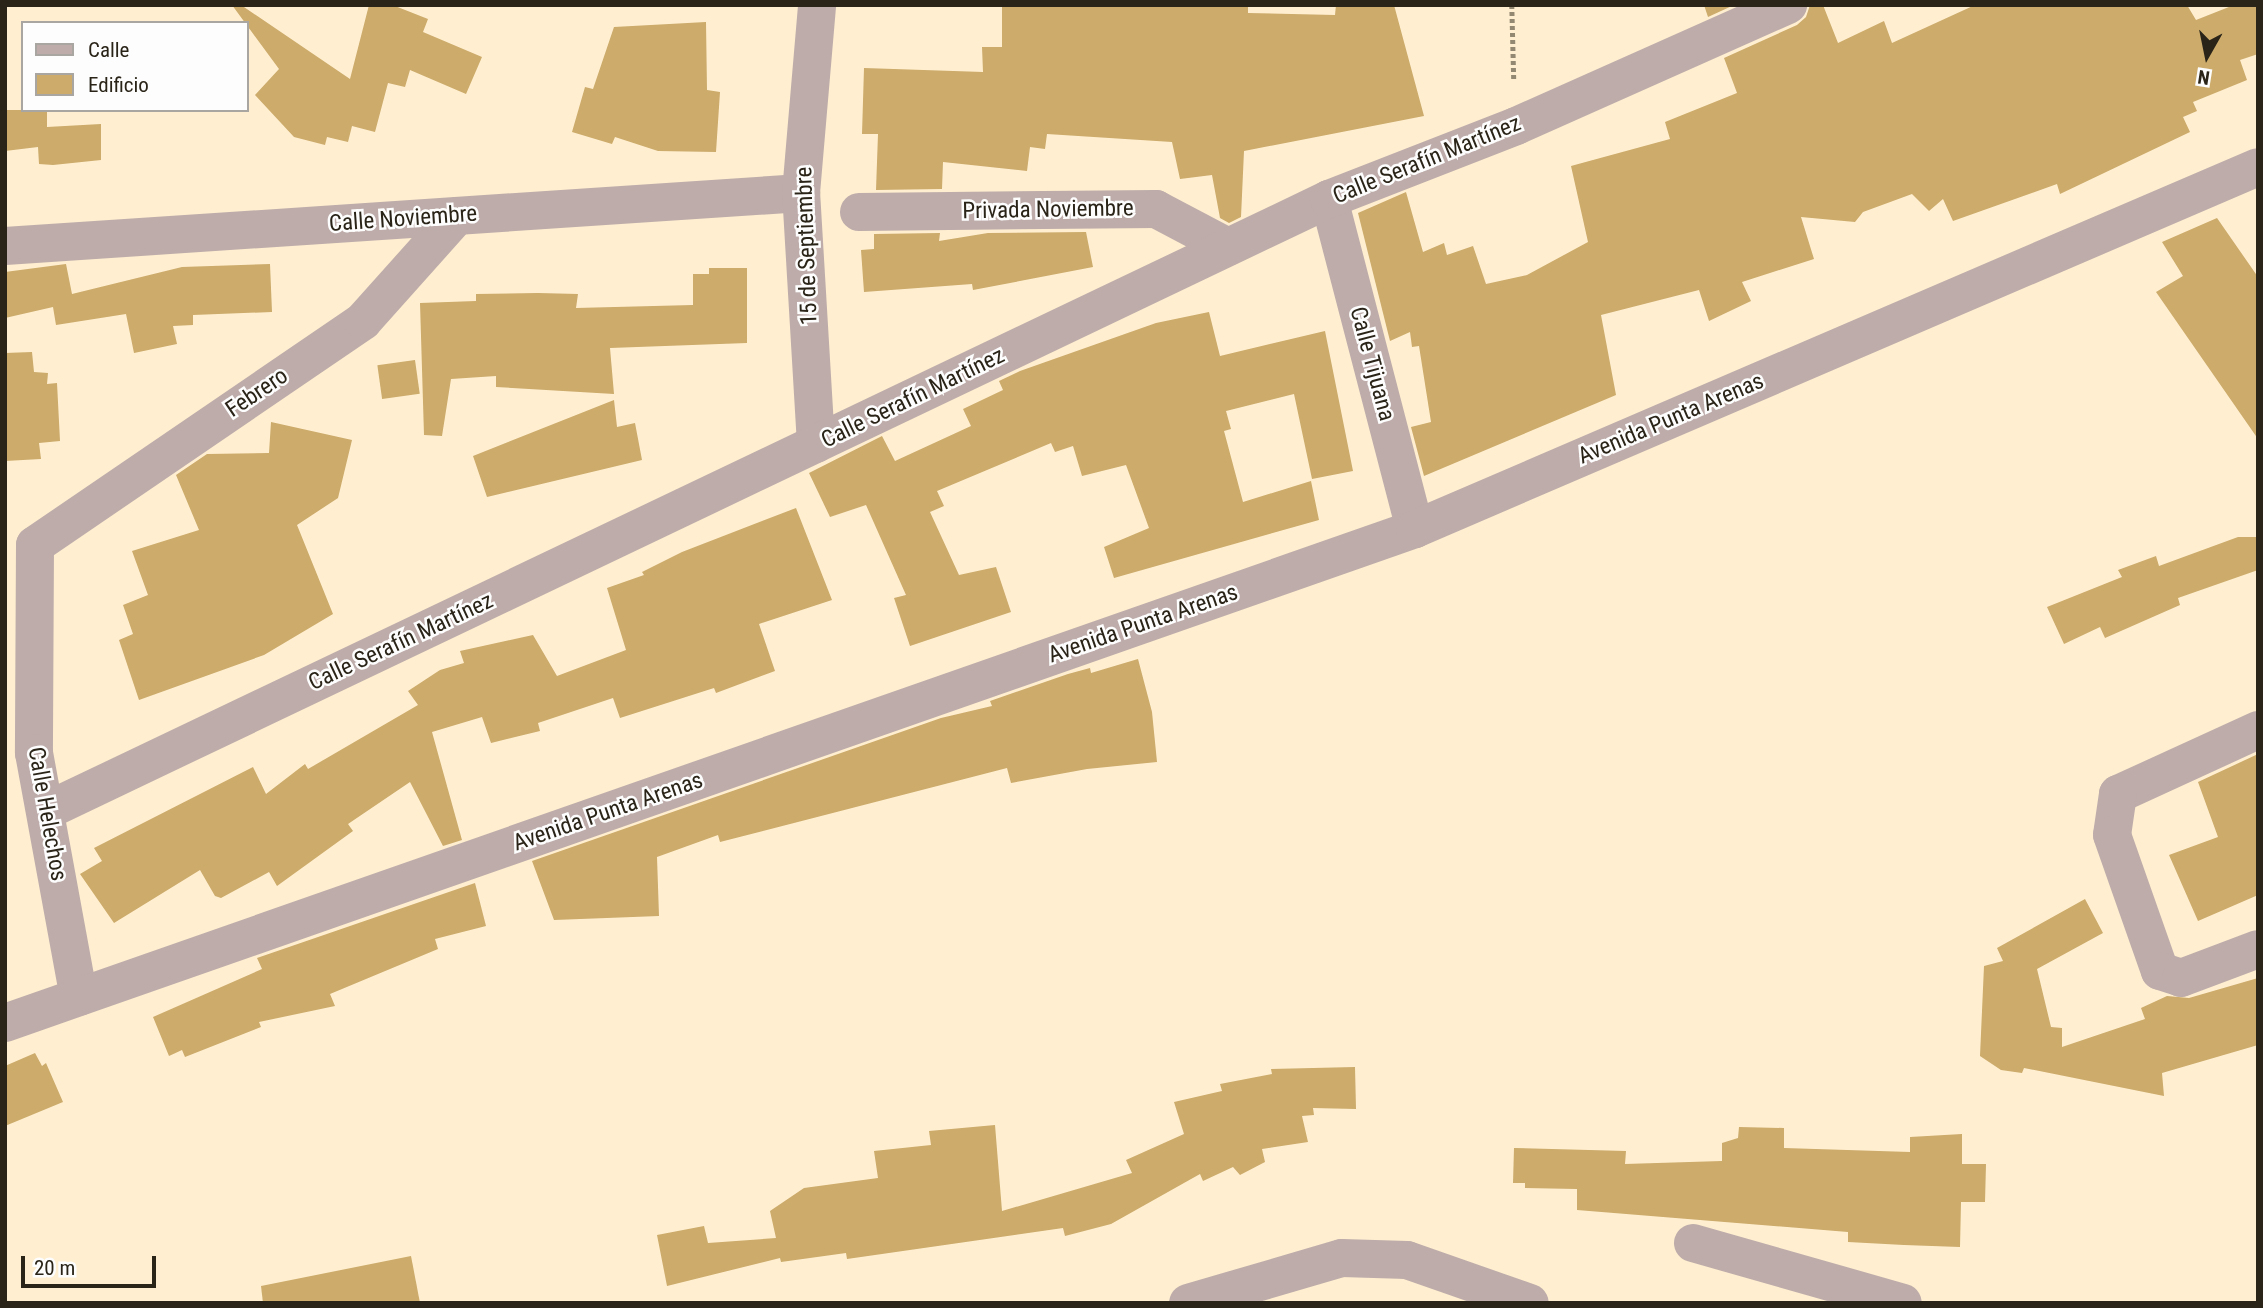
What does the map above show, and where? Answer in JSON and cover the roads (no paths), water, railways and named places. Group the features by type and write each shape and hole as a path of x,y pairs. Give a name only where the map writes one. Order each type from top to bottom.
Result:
{"street":[{"name":"15 de Septiembre","path":"816,444 801,193 817,5"},
{"name":"Calle Serafín Martínez","path":"46,811 1329,199 1516,126 1788,5"},
{"name":"Avenida Punta Arenas","path":"5,1023 1415,529 2258,167"},
{"name":"Calle Noviembre","path":"5,246 801,193"},
{"name":"Calle Tijuana","path":"1329,199 1415,529"},
{"name":"Privada Noviembre","path":"859,212 1156,209 1228,247"},
{"name":"Febrero","path":"20,546 363,321 457,216"},
{"name":"Calle Helechos","path":"20,546 20,757 46,811 79,997"},
{"path":"2258,730 2118,794 2112,835 2160,971 2181,978 2258,949"},
{"path":"1693,1243 1903,1303"},
{"path":"1188,1303 1342,1258 1407,1260 1530,1303"}]}
